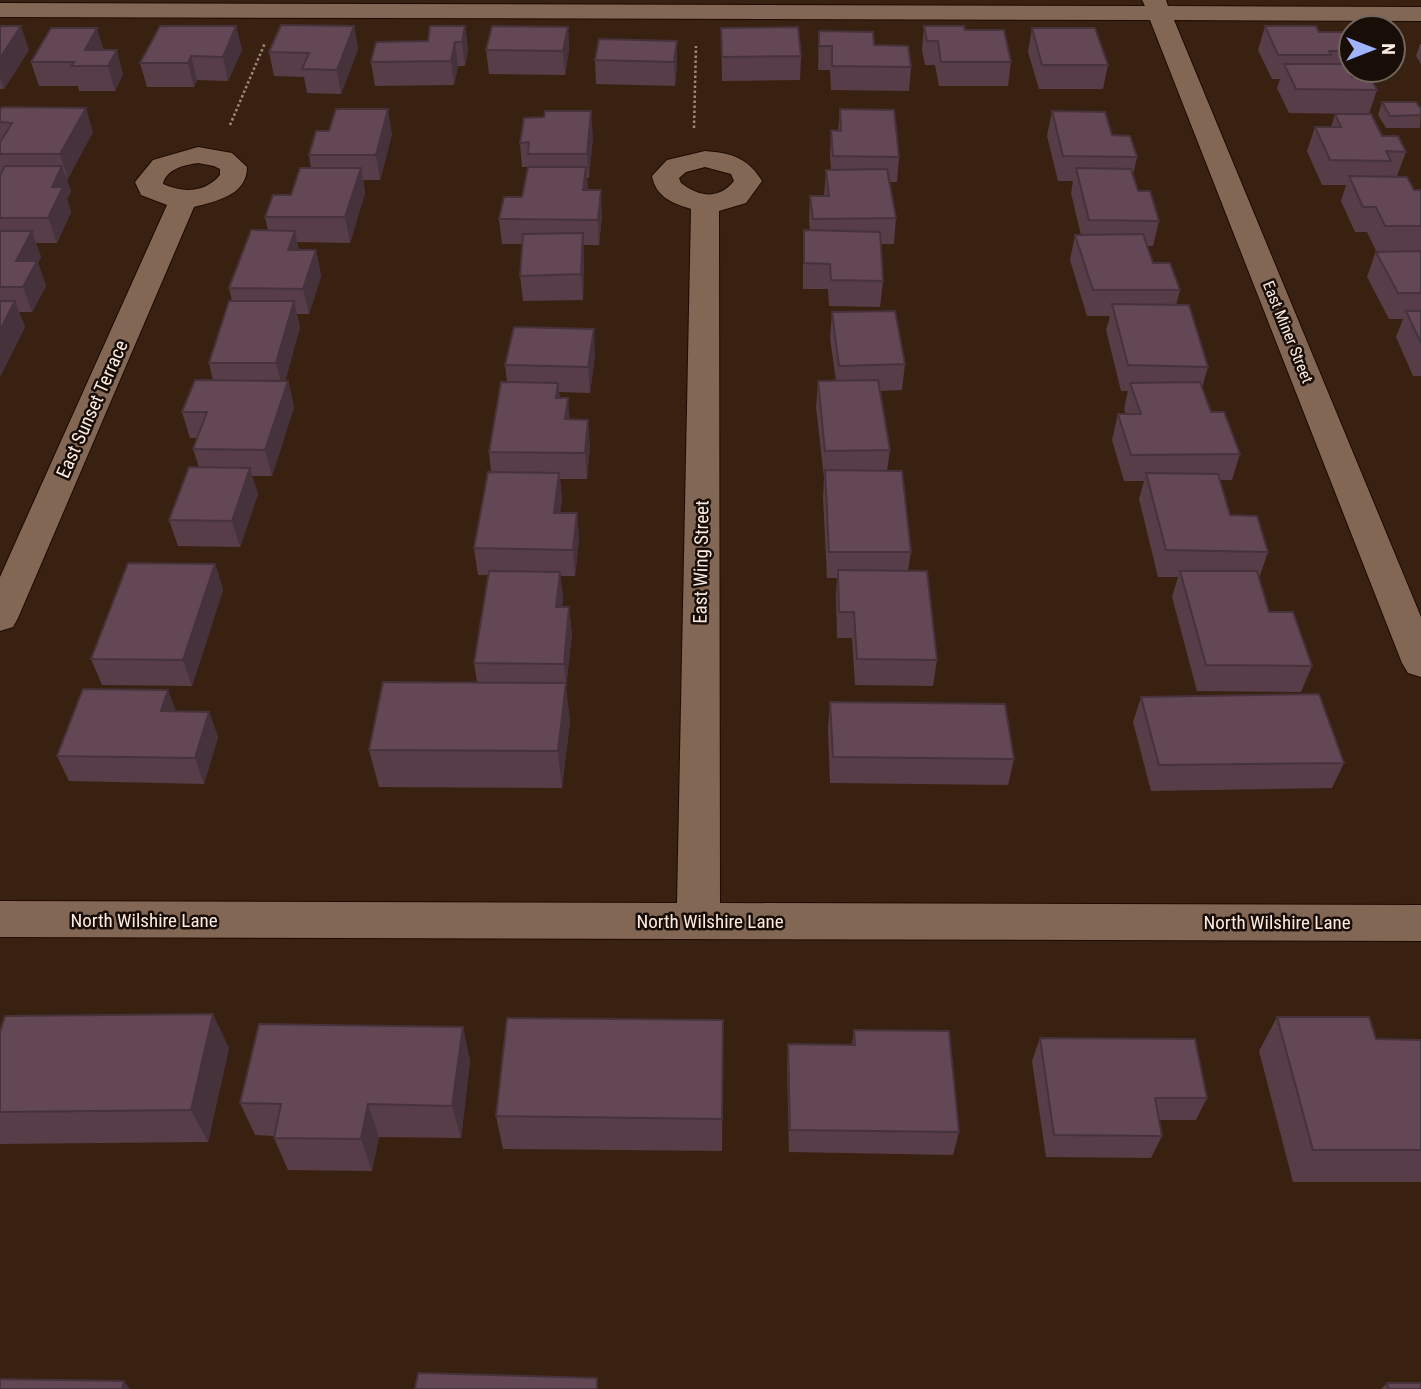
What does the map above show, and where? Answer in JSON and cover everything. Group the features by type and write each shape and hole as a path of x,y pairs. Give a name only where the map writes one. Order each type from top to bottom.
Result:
{"street":[{"path":"0,10 37,5 1157,7 1421,14"},
{"name":"East Miner Street","path":"1157,7 1421,663"},
{"name":"East Sunset Terrace","path":"0,618 184,199"},
{"name":"East Wing Street","path":"698,921 705,202"},
{"name":"North Wilshire Lane","path":"0,919 1421,923"}],"path":[{"path":"229,126 266,41"},
{"path":"693,140 696,44"}],"building":[{"path":"281,25 354,26 337,70 302,69 309,53 269,52"},
{"path":"0,26 21,26 0,58"},
{"path":"160,26 236,26 223,57 191,56 188,63 140,63"},
{"path":"430,26 465,26 462,42 455,42 451,61 371,62 376,42 428,41"},
{"path":"492,26 568,27 563,51 486,50"},
{"path":"924,26 1004,30 1011,62 941,62 938,41 927,41"},
{"path":"1265,26 1316,26 1319,32 1337,32 1337,51 1329,51 1331,55 1278,55"},
{"path":"798,27 801,56 722,57 721,28"},
{"path":"51,28 97,28 85,50 117,50 108,66 71,66 74,62 31,62"},
{"path":"1032,28 1095,28 1108,65 1042,65"},
{"path":"819,31 873,32 874,45 908,46 911,67 832,66 832,46 819,46"},
{"path":"599,39 677,41 674,62 595,60"},
{"path":"1284,64 1337,64 1337,84 1374,84 1377,90 1296,89"},
{"path":"1382,102 1416,102 1421,109 1421,115 1390,116"},
{"path":"2,107 86,108 60,154 0,154 0,142 12,123 0,122"},
{"path":"336,109 388,109 376,155 309,155 316,131 329,131"},
{"path":"840,109 894,110 899,157 833,156 831,130 841,131"},
{"path":"545,111 591,111 587,154 528,154 529,142 520,143 524,118 544,117"},
{"path":"1052,111 1105,112 1112,135 1130,136 1137,157 1063,156"},
{"path":"1335,114 1371,114 1382,136 1398,136 1406,152 1386,151 1391,161 1330,160 1315,127 1341,127"},
{"path":"5,166 62,166 52,187 63,187 48,218 0,218 0,175"},
{"path":"528,167 586,167 583,190 601,190 598,220 499,219 504,197 522,197"},
{"path":"300,168 361,168 345,217 265,217 273,195 291,195"},
{"path":"1076,168 1131,169 1138,191 1150,191 1159,221 1089,220"},
{"path":"887,169 896,218 813,219 810,196 829,196 826,170"},
{"path":"1349,176 1407,177 1414,190 1421,190 1421,226 1385,226 1376,207 1363,207"},
{"path":"251,230 295,231 288,250 316,250 303,289 229,288"},
{"path":"804,230 880,232 883,281 831,280 830,264 804,263"},
{"path":"0,231 32,231 16,261 37,261 23,287 0,287"},
{"path":"583,233 581,274 520,276 523,234"},
{"path":"1143,234 1153,263 1170,263 1180,290 1093,290 1075,235"},
{"path":"1421,251 1421,293 1398,293 1376,252"},
{"path":"0,301 15,301 0,330"},
{"path":"229,301 294,301 276,363 209,363"},
{"path":"1112,304 1189,305 1208,367 1128,365"},
{"path":"895,311 905,364 839,366 832,312"},
{"path":"1406,311 1421,311 1421,343"},
{"path":"514,327 594,329 588,367 505,365"},
{"path":"195,380 288,381 265,450 193,449 207,412 182,412"},
{"path":"878,380 890,450 825,451 818,381"},
{"path":"501,382 558,383 556,398 568,398 565,419 588,420 585,453 489,452"},
{"path":"1200,382 1211,412 1224,412 1240,454 1131,455 1118,414 1141,414 1130,383"},
{"path":"189,467 250,468 232,521 169,520"},
{"path":"825,470 902,471 911,552 829,552"},
{"path":"488,472 559,473 554,513 577,513 573,550 474,548"},
{"path":"1146,473 1218,474 1230,515 1257,516 1268,552 1166,550"},
{"path":"128,563 215,564 183,660 91,659"},
{"path":"838,570 927,571 937,660 857,659 854,612 839,612"},
{"path":"489,571 560,572 556,607 569,607 564,664 474,663"},
{"path":"1180,571 1257,571 1269,612 1293,612 1312,666 1206,665"},
{"path":"383,682 566,683 558,751 369,750"},
{"path":"83,689 168,690 161,711 209,712 195,758 57,756"},
{"path":"1319,694 1344,763 1159,765 1141,697"},
{"path":"830,702 1005,704 1014,759 833,757"},
{"path":"213,1014 191,1110 0,1112 0,1032 5,1016"},
{"path":"1277,1017 1369,1017 1376,1039 1421,1040 1421,1150 1313,1150"},
{"path":"507,1018 723,1020 722,1119 496,1116"},
{"path":"259,1024 463,1027 452,1106 368,1104 361,1139 274,1138 281,1104 240,1103"},
{"path":"854,1030 949,1031 959,1132 790,1130 788,1044 855,1045"},
{"path":"1040,1038 1195,1039 1207,1098 1155,1098 1162,1136 1054,1135"},
{"path":"418,1373 597,1378 597,1389 415,1389"},
{"path":"0,1379 124,1381 122,1389 0,1389"},
{"path":"1387,1383 1421,1383 1421,1389 1388,1389"}]}
